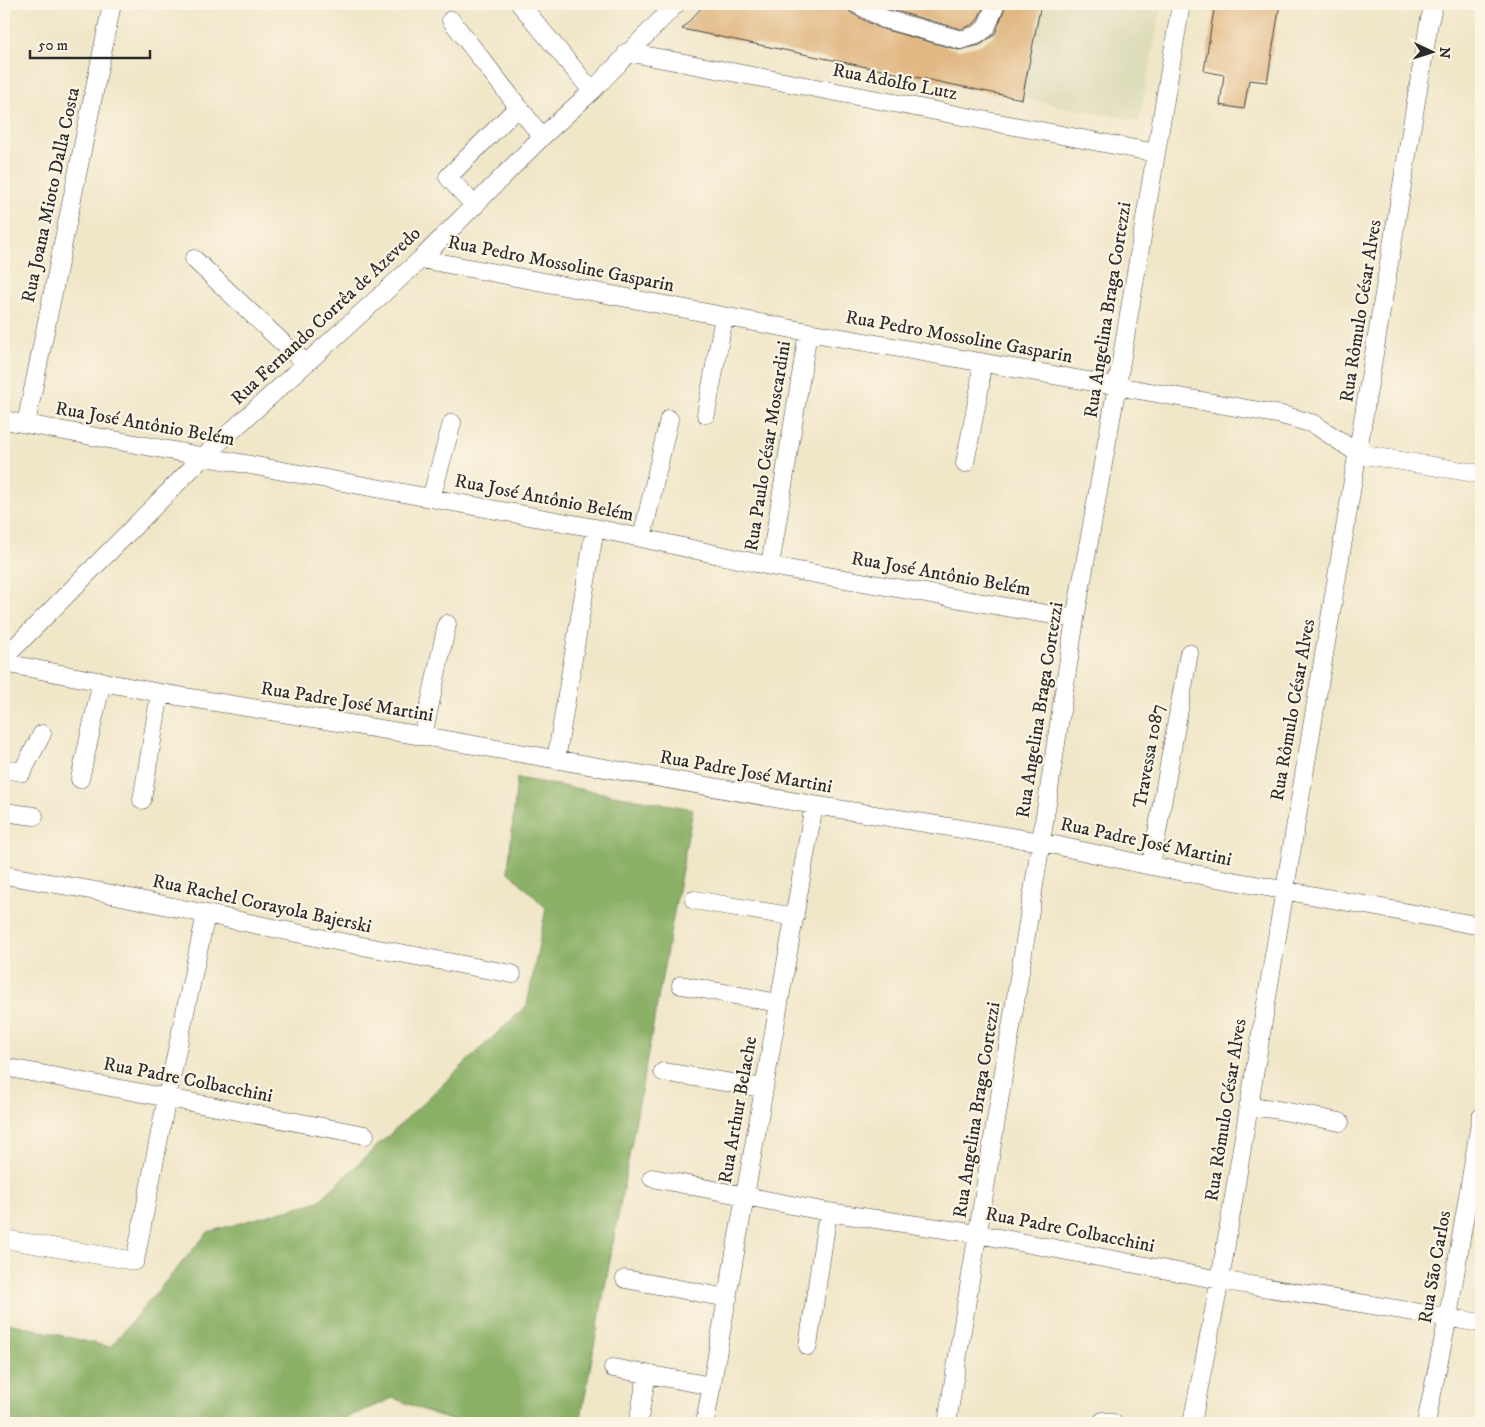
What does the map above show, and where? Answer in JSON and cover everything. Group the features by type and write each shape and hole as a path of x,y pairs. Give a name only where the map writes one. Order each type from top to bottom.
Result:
{"street":[{"name":"Rua Joana Mioto Dalla Costa","path":"26,424 112,4"},
{"path":"520,4 592,91"},
{"name":"Rua Fernando Corrêa de Azevedo","path":"4,658 204,456 421,259 476,206 542,137 592,91 627,52 676,4"},
{"path":"857,4 884,19 961,40 976,35 986,28 996,4"},
{"name":"Rua Angelina Braga Cortezzi","path":"947,1423 1075,619 1117,386 1181,4"},
{"name":"Rua Rômulo César Alves","path":"1192,1423 1220,1280 1359,454 1429,23 1434,4"},
{"path":"451,20 542,137"},
{"name":"Rua Adolfo Lutz","path":"627,52 1156,153"},
{"path":"476,206 448,177 518,107"},
{"path":"194,259 306,363"},
{"name":"Rua Pedro Mossoline Gasparin","path":"421,259 724,317 1282,415 1314,424 1359,454 1481,474"},
{"path":"706,414 724,317"},
{"name":"Rua Paulo César Moscardini","path":"770,566 808,332"},
{"path":"965,463 980,386 981,362"},
{"path":"642,538 669,419"},
{"name":"Rua José Antônio Belém","path":"4,420 595,528 770,566 1075,619"},
{"path":"431,498 452,423"},
{"path":"556,760 595,528"},
{"path":"423,736 446,624"},
{"name":"Travessa 1087","path":"1151,866 1189,654"},
{"name":"Rua Padre José Martini","path":"4,663 160,692 814,805 1041,842 1151,866 1481,926"},
{"path":"80,779 102,681"},
{"path":"142,800 160,692"},
{"path":"4,769 22,772 42,734"},
{"name":"Rua Arthur Belache","path":"705,1423 814,805"},
{"path":"4,812 34,816"},
{"name":"Rua Rachel Corayola Bajerski","path":"4,875 102,892 325,939 512,974"},
{"path":"694,900 794,917"},
{"path":"4,1239 135,1261 167,1097 206,914"},
{"path":"681,985 778,1003"},
{"name":"Rua Padre Colbacchini","path":"4,1067 365,1135"},
{"path":"663,1072 763,1088"},
{"path":"1248,1106 1340,1122"},
{"name":"Rua São Carlos","path":"1426,1423 1448,1317 1481,1117"},
{"name":"Rua Padre Colbacchini","path":"652,1178 828,1212 978,1234 1220,1280 1481,1323"},
{"path":"808,1346 828,1212"},
{"path":"625,1279 728,1298"},
{"path":"613,1368 712,1386"},
{"path":"638,1423 647,1374"}],"shaded area":[{"path":"1041,4 1162,4 1139,121 1022,99"}],"green space":[{"path":"517,778 693,809 580,1423 457,1423 393,1398 334,1423 18,1423 4,1421 4,1322 110,1347 208,1232 319,1201 527,1005 546,908 508,871"}],"building":[{"path":"705,4 846,4 851,13 879,28 959,50 980,45 993,36 1006,4 1041,4 1022,99 682,29"},
{"path":"878,4 985,4 977,21 961,29 888,9"},
{"path":"1215,4 1280,4 1267,82 1249,80 1244,109 1220,105 1224,75 1204,71"}]}
